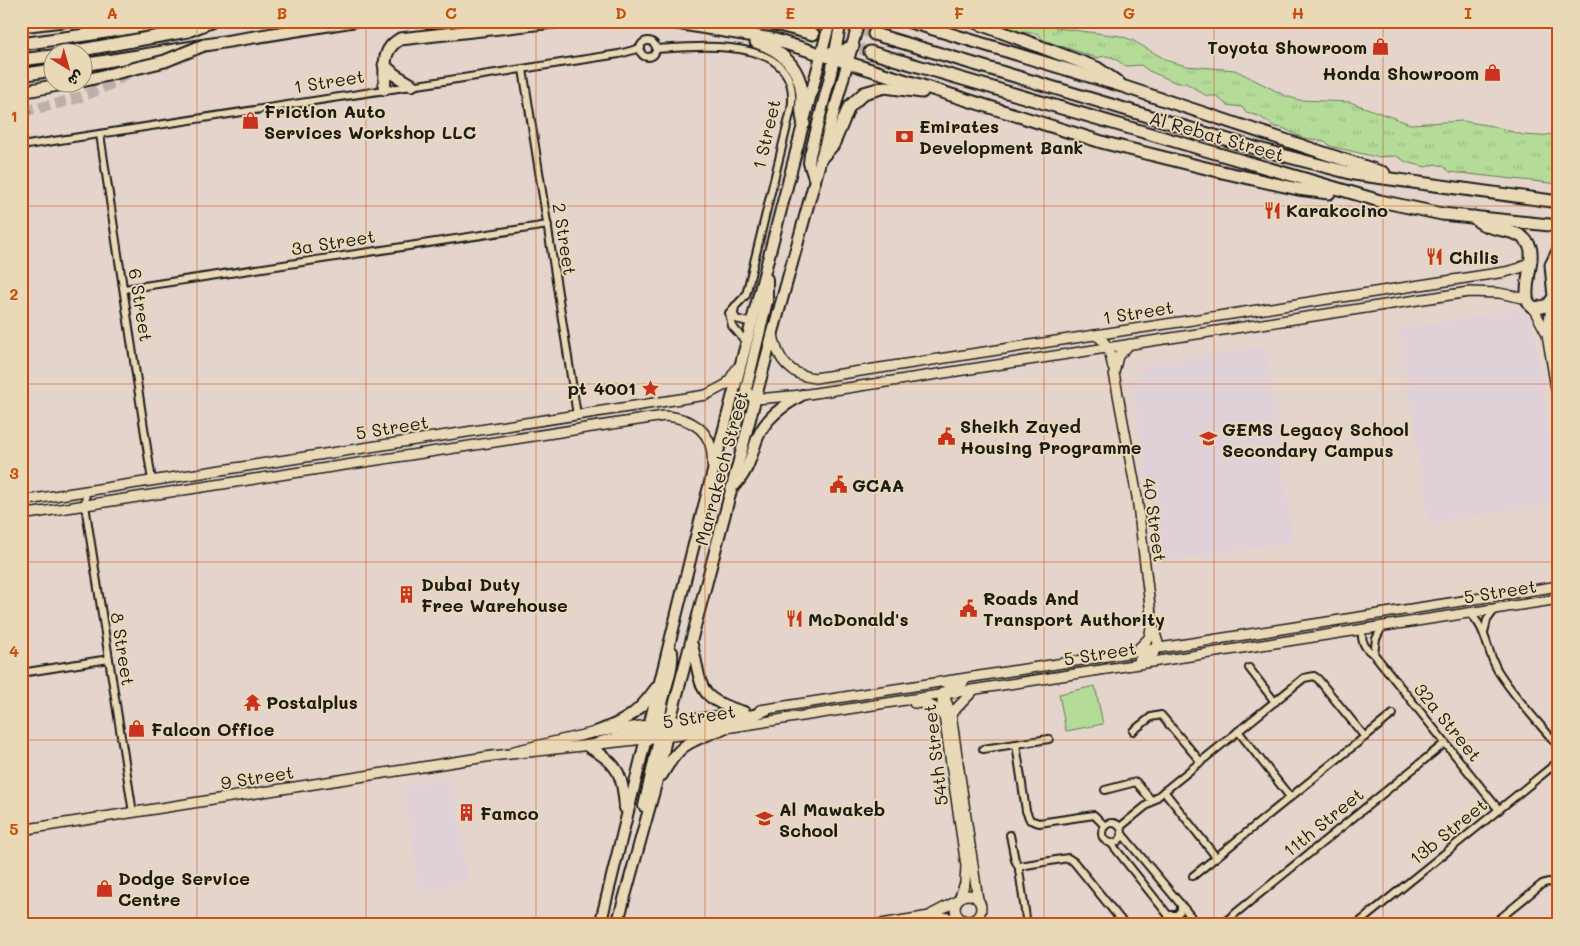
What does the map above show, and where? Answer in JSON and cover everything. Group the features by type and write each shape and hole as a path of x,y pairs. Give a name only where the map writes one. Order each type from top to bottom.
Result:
{"highway":[{"path":"21,26 63,21"},
{"path":"21,44 185,21"},
{"path":"92,48 188,31 213,21"},
{"path":"92,63 353,21"},
{"path":"384,89 385,55 391,45 405,37 562,21"},
{"path":"665,21 772,39 822,54 842,55 940,91 1127,148 1298,189 1348,193"},
{"path":"764,21 813,34"},
{"path":"907,21 1122,86 1411,182"},
{"path":"973,22 1097,68 1115,79 1122,86"},
{"path":"712,28 766,45 785,58 794,70 800,84 800,114 804,124"},
{"name":"Al Rebat Street","path":"874,34 1286,157 1354,174 1559,202"},
{"path":"92,79 164,61 204,45"},
{"name":"Al Rebat Street","path":"870,52 1348,193 1411,208 1474,218 1559,226"},
{"path":"21,60 42,57"},
{"path":"384,65 395,75 412,84"},
{"path":"21,75 42,72"},
{"path":"822,158 833,145 849,107 864,94 885,87 918,92 940,91"},
{"path":"21,92 42,88"},
{"path":"1474,218 1485,227 1520,235 1530,246 1532,260 1525,293 1529,302 1542,307 1552,301 1555,292 1551,264 1559,249"}],"main road":[{"name":"Marrakech Street","path":"618,925 656,784 661,681 830,21"},
{"path":"815,182 810,155 842,55 843,21"},
{"name":"Marrakech Street","path":"600,925 625,820 691,643 773,332 822,158 842,55 859,21"},
{"path":"756,399 748,394 746,389 767,301 766,270"},
{"path":"733,488 745,473 758,438 768,421 780,408 802,395"},
{"path":"691,643 696,673 706,693 718,703 744,712"},
{"path":"643,834 642,811 672,666 670,644"},
{"path":"596,732 636,714 661,681"},
{"path":"588,747 601,742 658,730 754,715 766,710"},
{"path":"656,784 679,749 690,742 722,729"},
{"path":"588,747 611,762 621,777 624,786 625,820"}],"street":[{"path":"649,41 654,44 656,49 648,57 642,54 640,48 643,43 649,41"},
{"name":"1 Street","path":"656,49 705,47 764,54 781,66 790,82 791,110 746,295 736,305"},
{"name":"1 Street","path":"21,146 412,84 619,54 640,48"},
{"name":"2 Street","path":"523,69 577,414"},
{"name":"6 Street","path":"100,134 152,480"},
{"name":"3a Street","path":"124,289 548,225"},
{"name":"1 Street","path":"773,332 777,353 783,362 798,374 815,378 1513,270 1532,260"},
{"path":"1338,312 1355,304 1422,293 1424,291 1424,284"},
{"name":"1 Street","path":"756,399 802,395 1469,292 1499,293 1529,302"},
{"path":"1552,301 1547,334 1559,406"},
{"path":"1529,302 1547,334"},
{"path":"736,305 733,311 736,319 752,323"},
{"path":"736,305 730,310 729,320 746,346"},
{"path":"1095,335 1101,338 1108,348"},
{"path":"1114,373 1118,356 1131,344"},
{"name":"5 Street","path":"21,500 714,393 733,378 746,346"},
{"name":"40 Street","path":"1108,348 1141,530 1152,623 1157,635 1158,647"},
{"name":"5 Street","path":"21,515 664,416 676,416 688,420 697,426 710,444 713,455 711,485"},
{"path":"520,424 524,431 521,438"},
{"name":"8 Street","path":"86,490 85,505 133,812"},
{"name":"5 Street","path":"658,730 744,712 1559,586"},
{"path":"1512,606 1519,600 1559,592"},
{"name":"5 Street","path":"658,730 722,729 1559,599"},
{"path":"1362,630 1373,621 1429,611 1439,604"},
{"path":"1484,633 1487,620 1496,608"},
{"path":"1468,612 1478,622 1484,633 1491,658 1500,674 1559,747"},
{"path":"1136,651 1149,638 1152,623"},
{"path":"1374,654 1376,639 1382,627"},
{"name":"32a Street","path":"1362,630 1364,646 1374,654 1499,810"},
{"path":"1066,675 1078,669 1140,660 1154,653 1158,647"},
{"path":"21,673 109,659"},
{"path":"932,682 944,694 953,685 1051,665"},
{"path":"1249,668 1275,702"},
{"path":"1110,843 1117,842 1121,830 1152,801 1304,678 1314,676 1322,682 1365,737"},
{"path":"904,700 928,704 948,715 963,699 975,690"},
{"name":"54th Street","path":"944,694 978,900"},
{"path":"1193,876 1393,714"},
{"name":"54th Street","path":"948,715 966,866 965,883 958,900"},
{"path":"1133,731 1151,717 1161,715 1201,762"},
{"name":"9 Street","path":"497,756 596,732 658,730"},
{"path":"1238,731 1290,797"},
{"path":"982,749 1049,738"},
{"name":"11th Street","path":"1220,925 1445,743"},
{"path":"1016,744 1026,811 1030,820 1039,823 1094,815 1105,826"},
{"name":"9 Street","path":"21,830 497,756 588,747"},
{"name":"13b Street","path":"1356,925 1559,761"},
{"path":"1105,790 1136,782 1152,801"},
{"path":"1164,791 1216,857"},
{"path":"1176,925 1110,843 1103,838 1102,831 1105,826 1111,823 1121,830 1198,925"},
{"path":"1010,835 1015,860 1019,868 1027,925"},
{"path":"1019,868 1024,864 1068,858 1072,860 1126,925"},
{"path":"1492,925 1542,884 1548,882 1559,884"},
{"path":"875,925 925,916 970,896 978,900 980,911 977,921 964,922 925,916"},
{"path":"958,900 955,909 964,922"},
{"path":"1168,915 1177,915 1181,910 1181,904"}],"shaded area":[{"path":"1523,309 1532,320 1559,502 1429,523 1399,329"},
{"path":"1265,346 1293,542 1158,562 1132,381 1144,364"},
{"path":"452,778 468,884 420,892 404,786"}],"green space":[{"path":"1002,21 1042,21 1057,28 1120,36 1132,40 1168,61 1187,66 1235,70 1286,96 1299,100 1350,102 1410,124 1462,121 1492,126 1523,135 1540,136 1559,133 1559,184 1450,172 1443,166 1435,164 1426,167 1406,162 1397,156 1376,157 1330,146 1325,141 1303,138 1283,128 1275,127 1259,116 1246,113 1242,107 1227,105 1216,96 1207,96 1186,83 1177,83 1149,71 1141,65 1126,66 1109,56 1097,58 1043,40 1037,33 1027,33 1013,29"},
{"path":"1095,686 1103,724 1066,731 1059,694"}],"tunnel":[{"path":"832,21 874,34"},
{"path":"149,57 173,30"},
{"path":"813,34 870,52"},
{"path":"23,111 53,105 82,96 109,85 135,68"}],"place":[{"name":"Toyota Showroom","path":"1381,47"},
{"name":"Honda Showroom","path":"1493,73"},
{"name":"Friction Auto Services Workshop LLC","path":"250,121"},
{"name":"Emirates Development Bank","path":"905,136"},
{"name":"Karakccino","path":"1272,210"},
{"name":"Chilis","path":"1435,257"},
{"name":"pt 4001","path":"650,388"},
{"name":"Sheikh Zayed Housing Programme","path":"946,436"},
{"name":"GEMS Legacy School Secondary Campus","path":"1208,439"},
{"name":"GCAA","path":"838,485"},
{"name":"Dubai Duty Free Warehouse","path":"407,594"},
{"name":"Roads And Transport Authority","path":"969,608"},
{"name":"McDonald's","path":"794,619"},
{"name":"Postalplus","path":"252,702"},
{"name":"Falcon Office","path":"137,729"},
{"name":"Famco","path":"466,813"},
{"name":"Al Mawakeb School","path":"765,819"},
{"name":"Dodge Service Centre","path":"104,888"}]}
